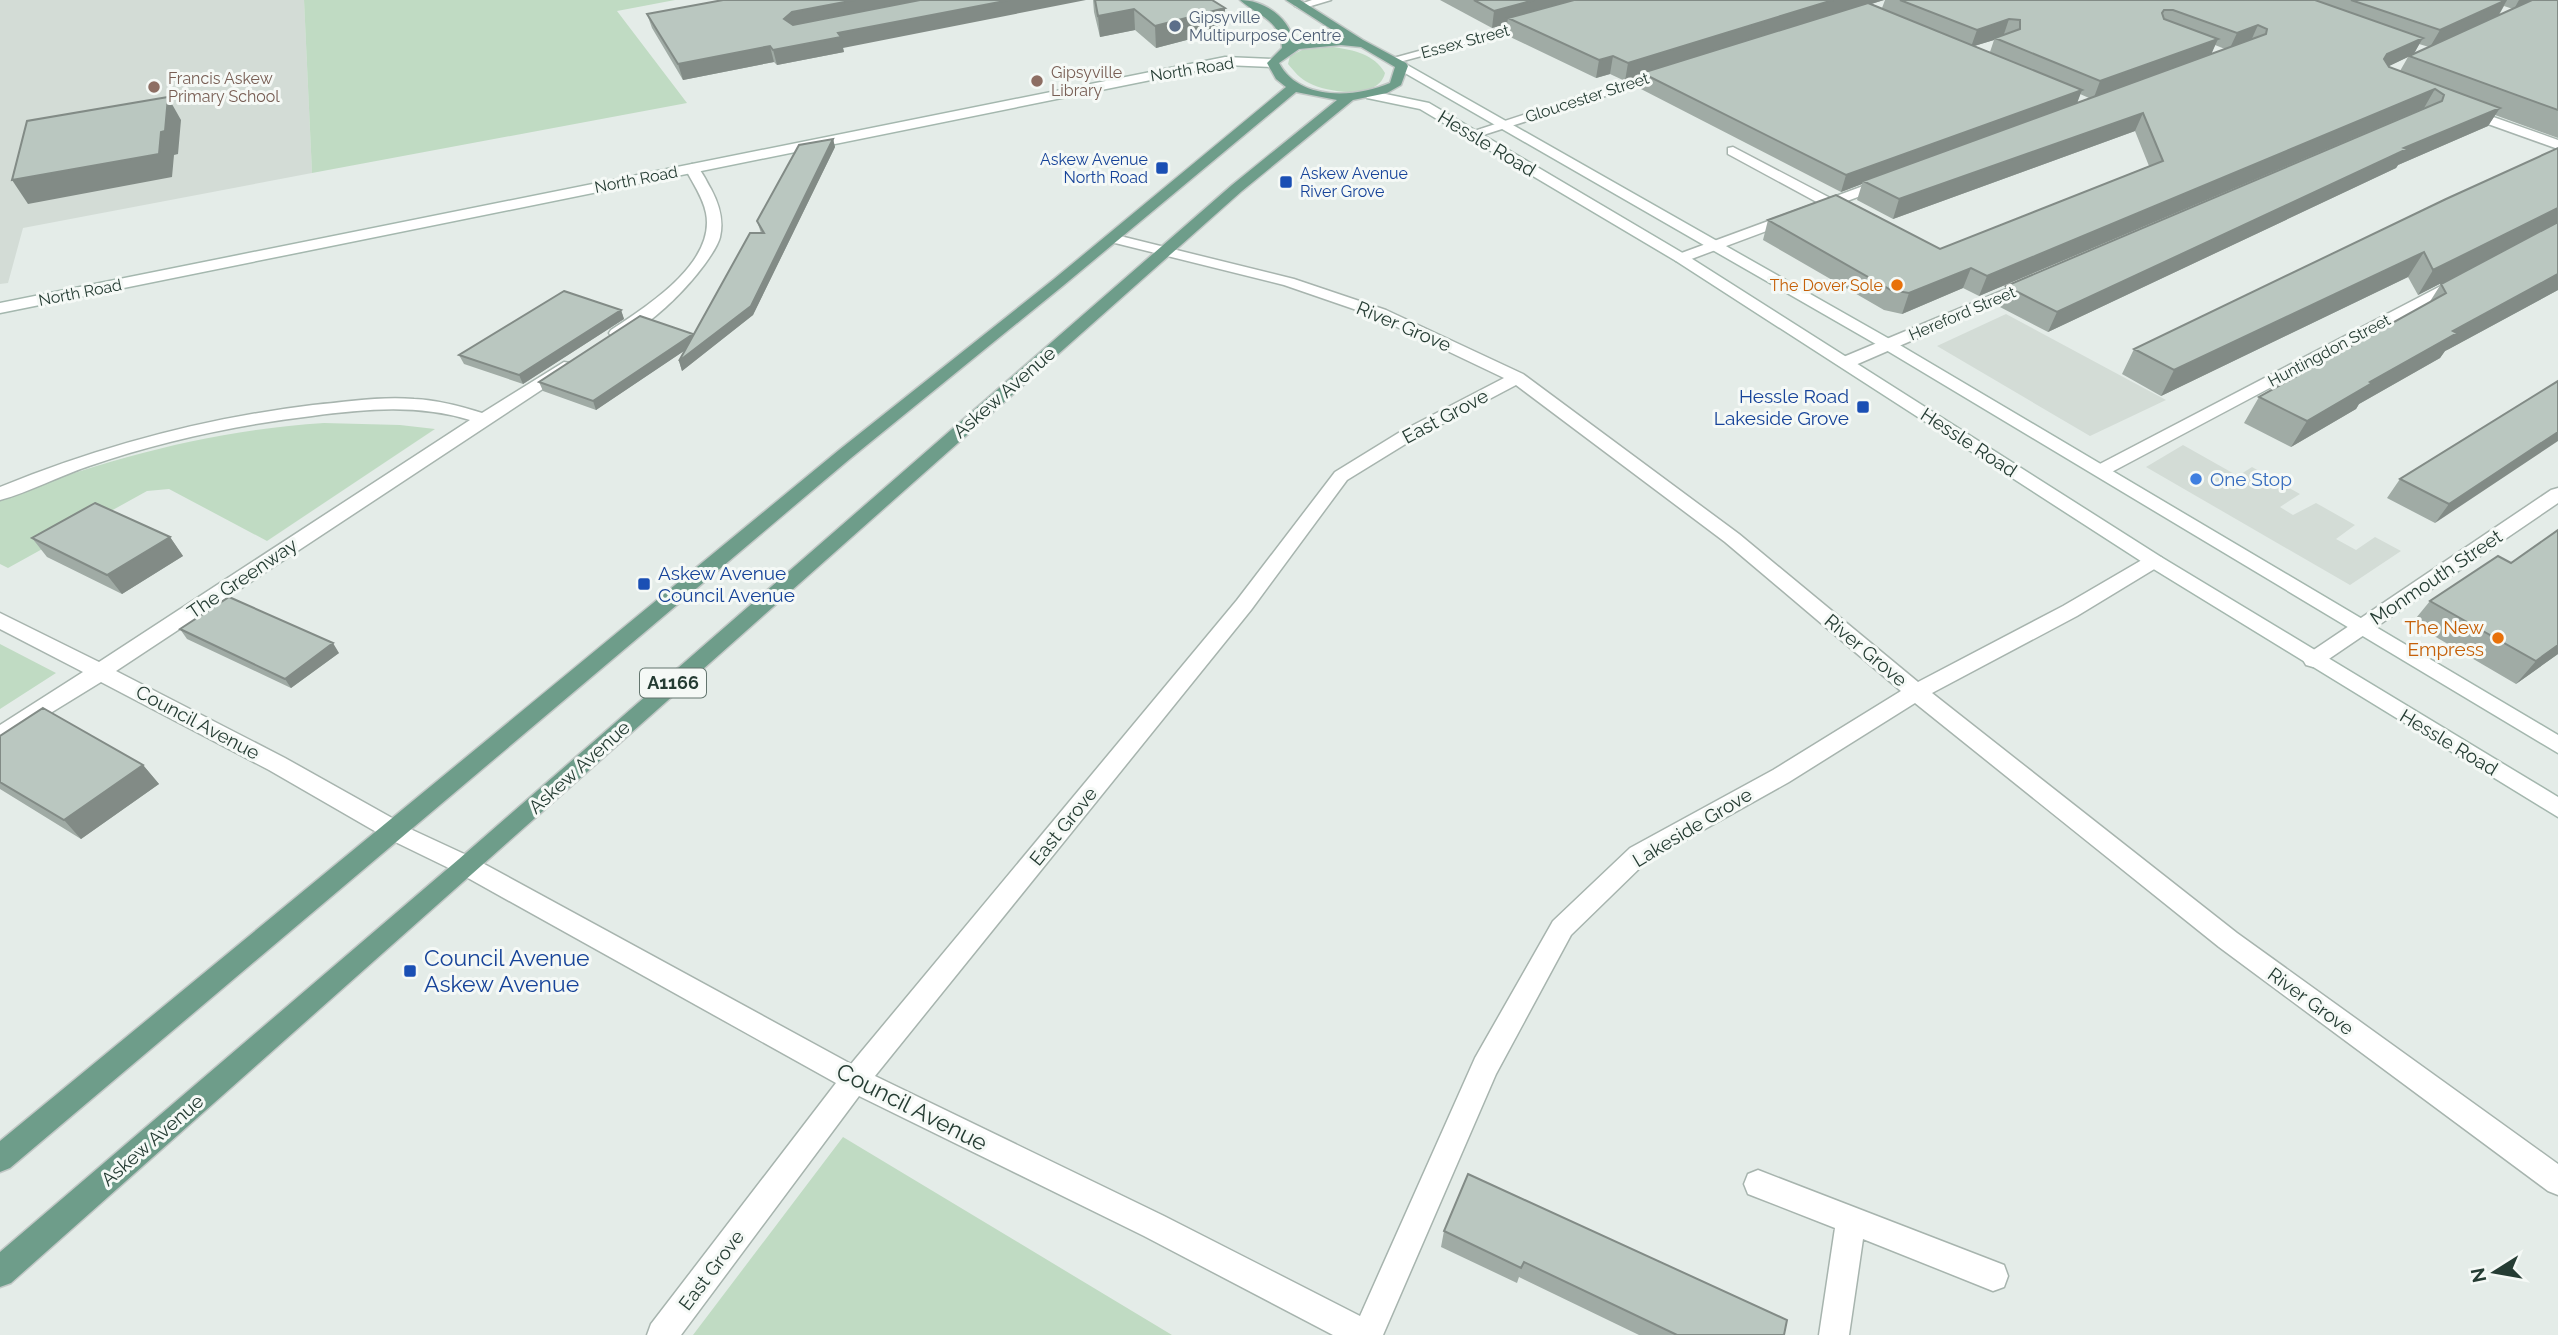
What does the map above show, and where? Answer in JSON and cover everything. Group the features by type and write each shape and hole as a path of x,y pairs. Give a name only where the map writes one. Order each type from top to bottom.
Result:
{"main road":[{"path":"1246,0 1282,23 1289,35 1288,49"},
{"path":"1296,3 1397,63 1395,85 1371,95 1332,96 1296,86 1280,77 1273,63 1288,49 1324,42 1364,44"},
{"path":"0,1159 845,454 1296,86"},
{"name":"Askew Avenue","path":"0,1272 467,866 1237,188 1349,97"}],"street":[{"path":"1296,3 1325,0"},
{"name":"Essex Street","path":"1397,63 1550,18"},
{"name":"North Road","path":"0,308 1225,61 1273,63"},
{"name":"Hessle Road","path":"1397,63 1887,344 2558,746"},
{"name":"Gloucester Street","path":"1472,134 1682,67"},
{"name":"Hessle Road","path":"1371,95 1424,106 1681,258 2154,561 2558,808"},
{"path":"2446,104 2558,145"},
{"path":"1733,151 1829,203"},
{"path":"597,346 653,310 688,278 699,262 710,241 714,218 692,168"},
{"path":"1681,258 1903,176"},
{"name":"River Grove","path":"1112,238 1290,282 1380,313 1517,378 1732,538 1916,692 2228,940 2558,1181"},
{"name":"Huntingdon Street","path":"2100,471 2472,274"},
{"name":"Hereford Street","path":"1847,362 2044,278"},
{"name":"The Greenway","path":"0,736 102,672 574,361"},
{"name":"East Grove","path":"662,1335 855,1080 1244,605 1341,477 1406,436 1517,378"},
{"path":"0,494 43,475 147,442 277,414 391,403 447,408 484,419"},
{"name":"Monmouth Street","path":"2313,660 2558,494"},
{"name":"Lakeside Grove","path":"1366,1335 1485,1067 1562,928 1638,855 1781,776 1916,692 2070,611 2154,561"},
{"name":"Council Avenue","path":"0,620 277,764 393,830 467,866 855,1080 1154,1226 1366,1335"},
{"path":"1758,1184 1993,1276"},
{"path":"1833,1335 1851,1220"}],"shaded area":[{"name":"Francis Askew Primary School","path":"0,0 304,0 312,173 23,228 8,283 0,284"},
{"path":"2006,314 2166,400 2090,436 1937,346"},
{"path":"2183,445 2238,476 2252,467 2300,494 2280,507 2293,515 2316,503 2355,525 2336,539 2356,550 2375,537 2401,551 2350,585 2146,467"}],"green space":[{"path":"304,0 675,0 617,11 687,103 312,173"},
{"path":"1333,47 1356,52 1375,61 1385,73 1381,82 1363,91 1352,92 1317,87 1297,75 1288,64 1290,56 1302,50"},
{"path":"324,423 400,425 435,429 267,541 169,489 147,491 8,568 0,564 0,499 79,471 159,449 241,432"},
{"path":"0,644 56,673 0,709"},
{"path":"843,1137 1172,1335 693,1335"}],"building":[{"path":"723,0 855,0 792,12 784,19 793,25 920,0 1010,0 838,33 841,37 773,50 770,46 678,64 647,14"},
{"path":"1095,0 1212,0 1225,8 1155,26 1134,9 1098,16"},
{"path":"1474,0 1534,0 1494,11"},
{"path":"1574,0 1833,0 1628,63 1613,56 1599,60 1508,18"},
{"path":"1900,0 2315,0 2423,38 2387,54 2384,59 2389,67 2500,108 2404,148 2407,149 2057,312 2006,286 2442,101 2444,95 2435,89 1987,276 1971,268 1909,293 1891,290 1768,220 1836,195 1940,249 2163,161 2143,113 1899,199 1863,181 2266,34 2267,29 2258,25 2237,33 2173,10 2164,10 2164,19 2218,39 2100,81 1995,38 2020,29 2020,20 2009,19 1977,30"},
{"path":"2351,0 2506,0 2440,30"},
{"path":"2532,0 2558,0 2558,110 2409,56"},
{"path":"1868,3 2082,90 1846,175 1642,73"},
{"path":"168,97 165,131 161,132 159,154 12,180 27,121"},
{"path":"833,139 751,306 679,361 750,233 764,233 757,221 799,145"},
{"path":"2558,148 2558,208 2433,270 2424,252 2174,370 2134,349 2446,199"},
{"path":"2558,222 2558,274 2453,331 2457,333 2370,382 2372,383 2307,421 2259,397 2446,293 2441,284"},
{"path":"564,291 621,310 519,375 459,355"},
{"path":"640,316 693,334 593,401 539,382"},
{"path":"2558,381 2558,432 2449,504 2400,479"},
{"path":"95,503 170,537 107,575 32,538"},
{"path":"2558,530 2558,645 2536,661 2430,601 2498,556 2511,563"},
{"path":"229,597 333,643 285,679 180,629"},
{"path":"43,708 143,765 64,820 0,782 0,736"},
{"path":"1468,1174 1787,1320 1784,1335 1677,1335 1524,1262 1521,1268 1444,1231"}],"place":[{"name":"Gipsyville Multipurpose Centre","path":"1175,26"},
{"name":"Gipsyville Library","path":"1037,81"},
{"name":"Francis Askew Primary School","path":"154,87"},
{"name":"Askew Avenue North Road","path":"1162,168"},
{"name":"Askew Avenue River Grove","path":"1286,182"},
{"name":"The Dover Sole","path":"1897,285"},
{"name":"Hessle Road Lakeside Grove","path":"1863,407"},
{"name":"One Stop","path":"2196,479"},
{"name":"Askew Avenue Council Avenue","path":"644,584"},
{"name":"The New Empress","path":"2498,638"},
{"name":"Council Avenue Askew Avenue","path":"410,971"}]}
